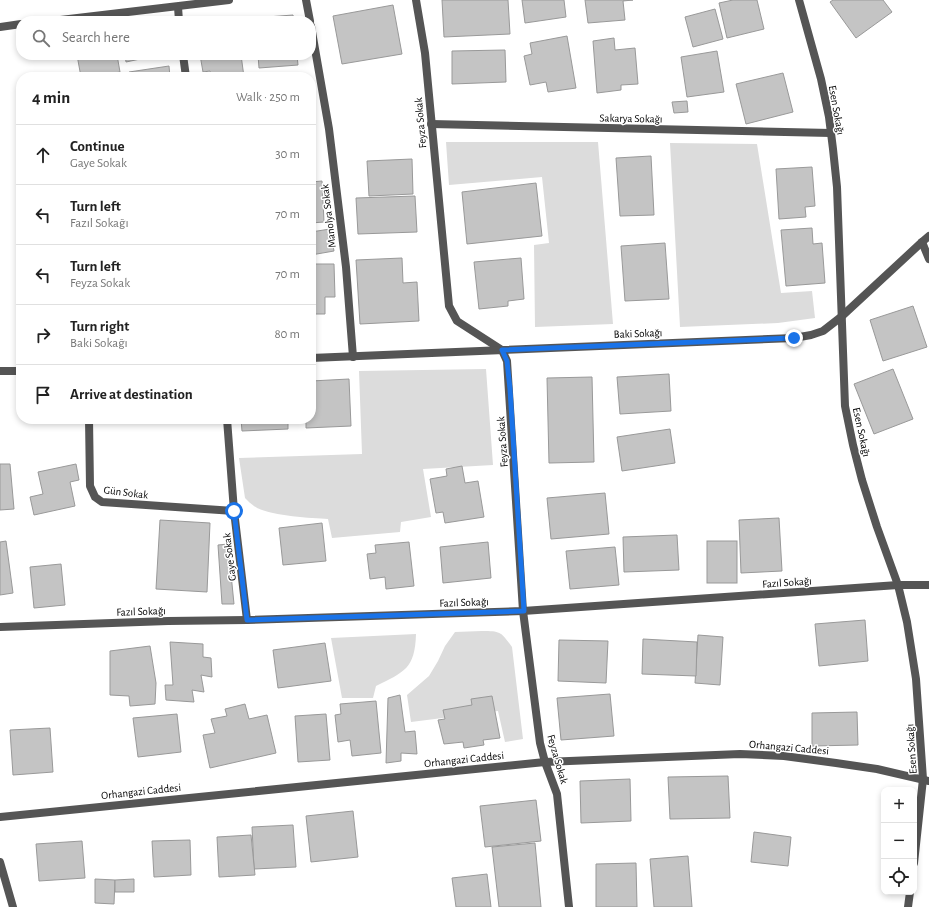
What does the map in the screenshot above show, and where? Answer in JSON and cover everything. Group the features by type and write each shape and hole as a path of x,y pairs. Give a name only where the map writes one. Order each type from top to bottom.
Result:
{"street":[{"path":"97,16 229,0"},
{"path":"306,0 309,16"},
{"name":"Feyza Sokak","path":"416,0 425,53 449,306 457,321 502,350 507,361 524,611 540,743 545,762 557,794 569,907"},
{"name":"Esen Sokağı","path":"799,0 821,79 831,133 837,187 845,406 853,444 877,528 898,585 907,622 916,679 926,780 915,859"},
{"path":"178,7 179,16"},
{"path":"0,27 16,25"},
{"name":"Manolya Sokak","path":"316,55 329,129 346,267 353,357"},
{"path":"184,60 185,72"},
{"name":"Sakarya Sokağı","path":"431,124 831,133"},
{"name":"Baki Sokağı","path":"316,358 794,338 811,335 823,331 841,317 929,236"},
{"path":"922,242 929,259"},
{"path":"0,371 16,370"},
{"name":"Gün Sokak","path":"89,424 90,486 95,497 102,502 234,511"},
{"name":"Gaye Sokak","path":"227,424 234,511 247,620"},
{"name":"Fazıl Sokağı","path":"0,627 168,620 247,620 524,611 898,585 929,585"},
{"name":"Orhangazi Caddesi","path":"0,817 545,762 748,754 784,756 836,763 876,769 926,780"},
{"path":"0,862 13,907"},
{"path":"908,907 910,895"}],"shaded area":[{"path":"446,142 598,142 613,324 535,327 534,245 549,243 542,177 449,185"},
{"path":"670,143 757,144 781,293 812,291 815,318 778,323 680,327"},
{"path":"486,369 493,465 423,469 431,517 401,522 400,532 332,538 328,519 290,516 269,512 254,506 245,498 239,458 362,454 359,371"},
{"path":"493,631 500,633 512,647 523,739 505,742 498,711 411,722 407,695 429,676 445,646 455,632"},
{"path":"416,634 413,655 406,668 401,673 376,686 373,698 342,698 331,638"}],"building":[{"path":"442,0 508,0 510,34 444,37"},
{"path":"522,0 564,0 566,17 525,23"},
{"path":"585,0 633,0 623,1 625,20 588,23"},
{"path":"733,0 757,0 764,29 727,38 719,3"},
{"path":"833,0 883,0 892,12 856,38 830,2"},
{"path":"393,5 402,54 342,64 333,16"},
{"path":"715,9 723,39 693,47 685,17"},
{"path":"567,36 576,88 548,92 546,82 530,85 524,56 532,54 530,43"},
{"path":"614,38 615,50 635,48 638,84 621,85 621,90 597,93 593,41"},
{"path":"505,50 506,82 452,84 452,51"},
{"path":"717,51 724,92 687,97 681,57"},
{"path":"78,60 118,60 120,72 80,72"},
{"path":"201,60 242,60 243,72 203,72"},
{"path":"258,60 298,60 298,65 259,68"},
{"path":"169,66 170,72 129,72"},
{"path":"783,73 793,112 746,124 736,84"},
{"path":"687,101 688,112 674,113 672,102"},
{"path":"651,156 654,215 620,216 616,158"},
{"path":"412,159 413,194 369,196 367,161"},
{"path":"812,167 815,206 805,207 806,217 779,219 776,169"},
{"path":"322,181 324,222 316,223 316,182"},
{"path":"536,183 542,236 467,244 462,192"},
{"path":"415,196 417,232 358,234 356,198"},
{"path":"812,228 813,244 822,243 825,283 786,286 781,230"},
{"path":"330,229 334,251 316,254 316,231"},
{"path":"665,243 669,299 625,301 621,246"},
{"path":"402,258 403,283 417,282 419,321 360,324 356,260"},
{"path":"521,258 524,299 508,301 508,306 479,309 474,262"},
{"path":"316,264 334,264 335,297 325,297 325,314 316,314"},
{"path":"913,306 927,347 883,361 870,320"},
{"path":"893,369 913,419 874,434 854,384"},
{"path":"669,374 671,411 620,414 617,377"},
{"path":"592,377 594,462 549,463 547,378"},
{"path":"349,379 351,426 306,428 306,424 316,424 316,381"},
{"path":"241,424 288,424 288,429 242,431"},
{"path":"670,429 675,463 622,471 617,437"},
{"path":"0,464 10,464 14,509 0,510"},
{"path":"76,464 79,480 70,482 75,506 34,515 30,497 43,494 38,472"},
{"path":"462,466 465,483 478,481 484,517 445,523 443,512 436,513 430,479 447,476 446,469"},
{"path":"605,493 609,534 551,539 547,498"},
{"path":"779,518 782,571 741,573 739,520"},
{"path":"160,520 210,523 207,592 156,589"},
{"path":"322,523 326,561 283,565 279,528"},
{"path":"677,535 679,570 624,572 623,537"},
{"path":"6,541 13,593 0,595 0,542"},
{"path":"707,541 737,541 737,583 707,583"},
{"path":"409,542 414,586 386,589 385,577 370,579 367,554 376,553 375,545"},
{"path":"488,542 491,578 443,583 440,547"},
{"path":"228,544 234,604 222,604 218,545"},
{"path":"615,547 619,585 570,589 566,551"},
{"path":"61,564 65,605 34,608 30,567"},
{"path":"865,620 868,661 819,666 815,624"},
{"path":"698,635 723,637 720,685 695,683"},
{"path":"643,639 697,642 696,676 642,674"},
{"path":"559,640 608,641 606,683 558,681"},
{"path":"170,642 203,644 203,657 211,658 212,677 201,675 204,692 192,690 194,702 166,700 165,685 173,685"},
{"path":"325,643 331,681 278,688 273,650"},
{"path":"150,646 156,683 155,704 130,706 129,696 110,695 110,651"},
{"path":"610,694 614,736 561,740 557,698"},
{"path":"400,695 405,732 415,731 417,754 401,753 401,761 386,763 388,698"},
{"path":"492,696 500,738 483,740 484,745 464,748 463,742 444,744 438,720 445,719 443,710 472,705 471,699"},
{"path":"376,701 381,753 352,756 350,740 338,742 335,715 341,714 340,704"},
{"path":"245,704 249,719 267,715 276,753 210,768 203,735 215,733 211,719 227,716 225,709"},
{"path":"857,712 858,745 812,746 812,713"},
{"path":"177,714 181,752 138,757 133,718"},
{"path":"326,714 330,760 298,762 295,716"},
{"path":"50,728 53,772 13,775 10,730"},
{"path":"728,776 730,818 670,819 668,777"},
{"path":"630,779 631,821 581,823 580,781"},
{"path":"536,800 541,841 485,847 480,806"},
{"path":"353,811 358,857 311,862 306,816"},
{"path":"293,825 296,867 254,869 252,827"},
{"path":"754,832 791,837 788,866 751,862"},
{"path":"251,835 255,875 219,877 217,837"},
{"path":"190,840 191,875 154,877 152,841"},
{"path":"82,841 85,878 39,881 36,844"},
{"path":"535,843 541,907 499,907 492,847"},
{"path":"688,856 692,907 654,907 650,859"},
{"path":"636,863 637,907 596,907 596,864"},
{"path":"487,874 491,907 456,907 452,878"},
{"path":"95,879 115,880 114,904 95,903"},
{"path":"134,879 134,892 115,892 115,880"}],"route":[{"path":"234,511 247,620 524,611 510,389 507,361 502,350 794,338"}]}
